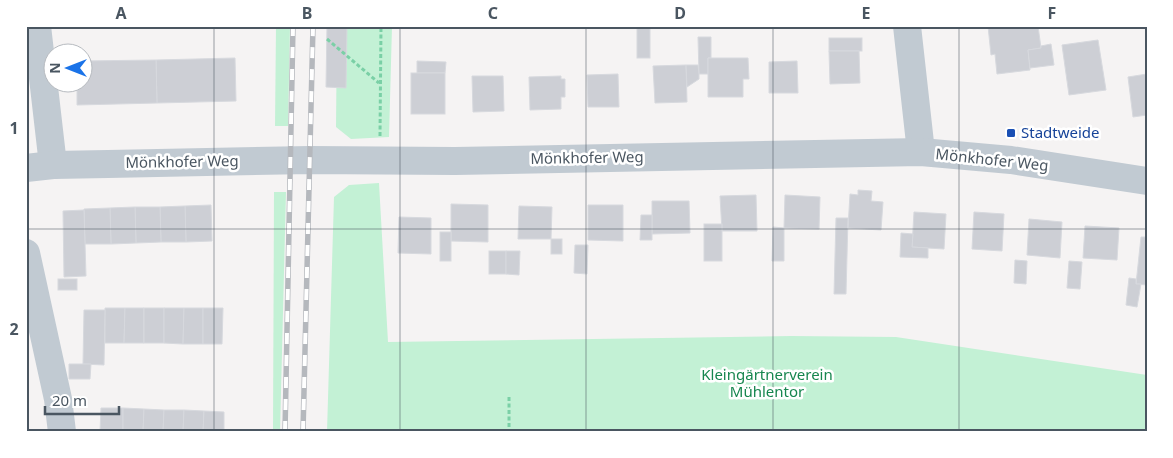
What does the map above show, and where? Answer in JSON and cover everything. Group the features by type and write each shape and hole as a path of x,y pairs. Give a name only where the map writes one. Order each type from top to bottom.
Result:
{"street":[{"path":"37,26 53,165"},
{"path":"907,26 921,152"},
{"name":"Mönkhofer Weg","path":"26,168 53,165 380,160 455,161 921,152 1011,160 1147,181"},
{"path":"26,253 58,400 62,432"}],"path":[{"path":"380,160 381,26"},
{"path":"327,39 380,84"},
{"path":"509,397 509,432"}],"green space":[{"path":"276,26 290,26 288,126 275,126"},
{"path":"337,26 392,26 389,137 351,139 336,127"},
{"name":"Kleingärtnerverein Mühlentor","path":"379,183 388,342 791,336 896,337 1147,375 1147,432 327,432 334,197 349,185"},
{"path":"274,192 286,192 280,432 273,432"}],"building":[{"path":"327,26 347,26 346,88 326,87"},
{"path":"637,26 650,26 650,58 637,58"},
{"path":"988,26 1038,26 1041,48 1028,50 1030,70 997,74 995,54 991,55"},
{"path":"698,37 711,37 711,58 708,58 708,74 699,74"},
{"path":"829,38 862,38 862,51 829,51"},
{"path":"1098,40 1106,90 1069,95 1062,45"},
{"path":"1051,44 1054,65 1030,68 1028,50"},
{"path":"829,51 859,51 860,83 830,84"},
{"path":"235,58 236,101 157,103 156,60"},
{"path":"708,58 748,58 749,79 743,79 743,97 708,97"},
{"path":"156,60 157,103 77,105 77,92 92,92 92,61"},
{"path":"417,61 446,62 445,73 417,73"},
{"path":"797,61 798,93 769,93 769,62"},
{"path":"686,65 687,102 655,103 653,66"},
{"path":"686,65 698,65 699,74 699,79 687,87"},
{"path":"411,73 445,73 445,114 411,114"},
{"path":"618,74 619,107 588,107 587,75"},
{"path":"1147,74 1147,115 1133,117 1128,77"},
{"path":"472,76 503,76 504,111 473,112"},
{"path":"561,76 561,79 565,79 565,97 561,97 561,109 530,110 529,77"},
{"path":"858,190 872,191 871,201 883,202 881,230 848,228 850,194 858,195"},
{"path":"756,195 757,231 722,231 720,196"},
{"path":"785,195 820,197 819,229 784,228"},
{"path":"652,201 689,201 690,233 652,234"},
{"path":"451,204 488,205 488,242 451,241"},
{"path":"211,205 212,241 186,242 185,206"},
{"path":"588,205 623,205 623,241 588,240"},
{"path":"185,206 186,242 161,242 160,207"},
{"path":"519,206 552,207 551,239 518,239"},
{"path":"135,207 160,207 161,242 136,243"},
{"path":"135,207 136,243 111,244 110,208"},
{"path":"110,208 111,244 85,244 84,209"},
{"path":"84,210 86,276 64,277 63,211"},
{"path":"914,212 946,214 944,249 912,247"},
{"path":"974,212 1004,214 1002,251 972,249"},
{"path":"641,215 652,215 652,240 640,240"},
{"path":"399,217 431,218 431,254 398,253"},
{"path":"836,218 848,218 846,294 834,294"},
{"path":"1029,219 1062,222 1060,258 1027,255"},
{"path":"704,224 722,224 722,261 704,261"},
{"path":"1085,226 1119,228 1117,260 1083,258"},
{"path":"773,227 784,228 784,261 772,261"},
{"path":"440,232 451,232 451,261 440,261"},
{"path":"901,233 913,234 912,247 928,248 928,258 900,257"},
{"path":"1141,237 1147,237 1147,285 1136,284"},
{"path":"551,239 562,239 562,254 551,254"},
{"path":"575,245 588,245 587,274 574,273"},
{"path":"489,251 506,251 506,274 489,274"},
{"path":"506,251 520,251 519,275 506,274"},
{"path":"1015,260 1027,261 1026,284 1014,283"},
{"path":"1069,261 1082,262 1080,289 1067,288"},
{"path":"1129,278 1136,279 1136,284 1141,284 1137,307 1126,305"},
{"path":"58,279 77,279 77,290 58,290"},
{"path":"105,308 125,308 124,343 105,343"},
{"path":"125,308 144,308 144,343 124,343"},
{"path":"144,308 164,308 164,343 144,343"},
{"path":"164,308 184,308 183,344 164,343"},
{"path":"184,308 203,308 203,344 183,344"},
{"path":"203,308 223,308 222,344 203,344"},
{"path":"84,310 105,310 104,365 83,364"},
{"path":"69,364 91,364 90,379 69,379"},
{"path":"101,408 123,408 123,432 100,432"},
{"path":"123,408 144,409 143,432 123,432"},
{"path":"26,409 29,432 26,432"},
{"path":"144,409 164,410 163,432 143,432"},
{"path":"164,410 184,410 183,432 163,432"},
{"path":"184,410 204,411 203,432 183,432"},
{"path":"204,411 224,412 224,432 203,432"}],"railway":[{"path":"285,432 293,26"},
{"path":"303,432 313,26"}],"place":[{"name":"Stadtweide","path":"1011,133"}]}
